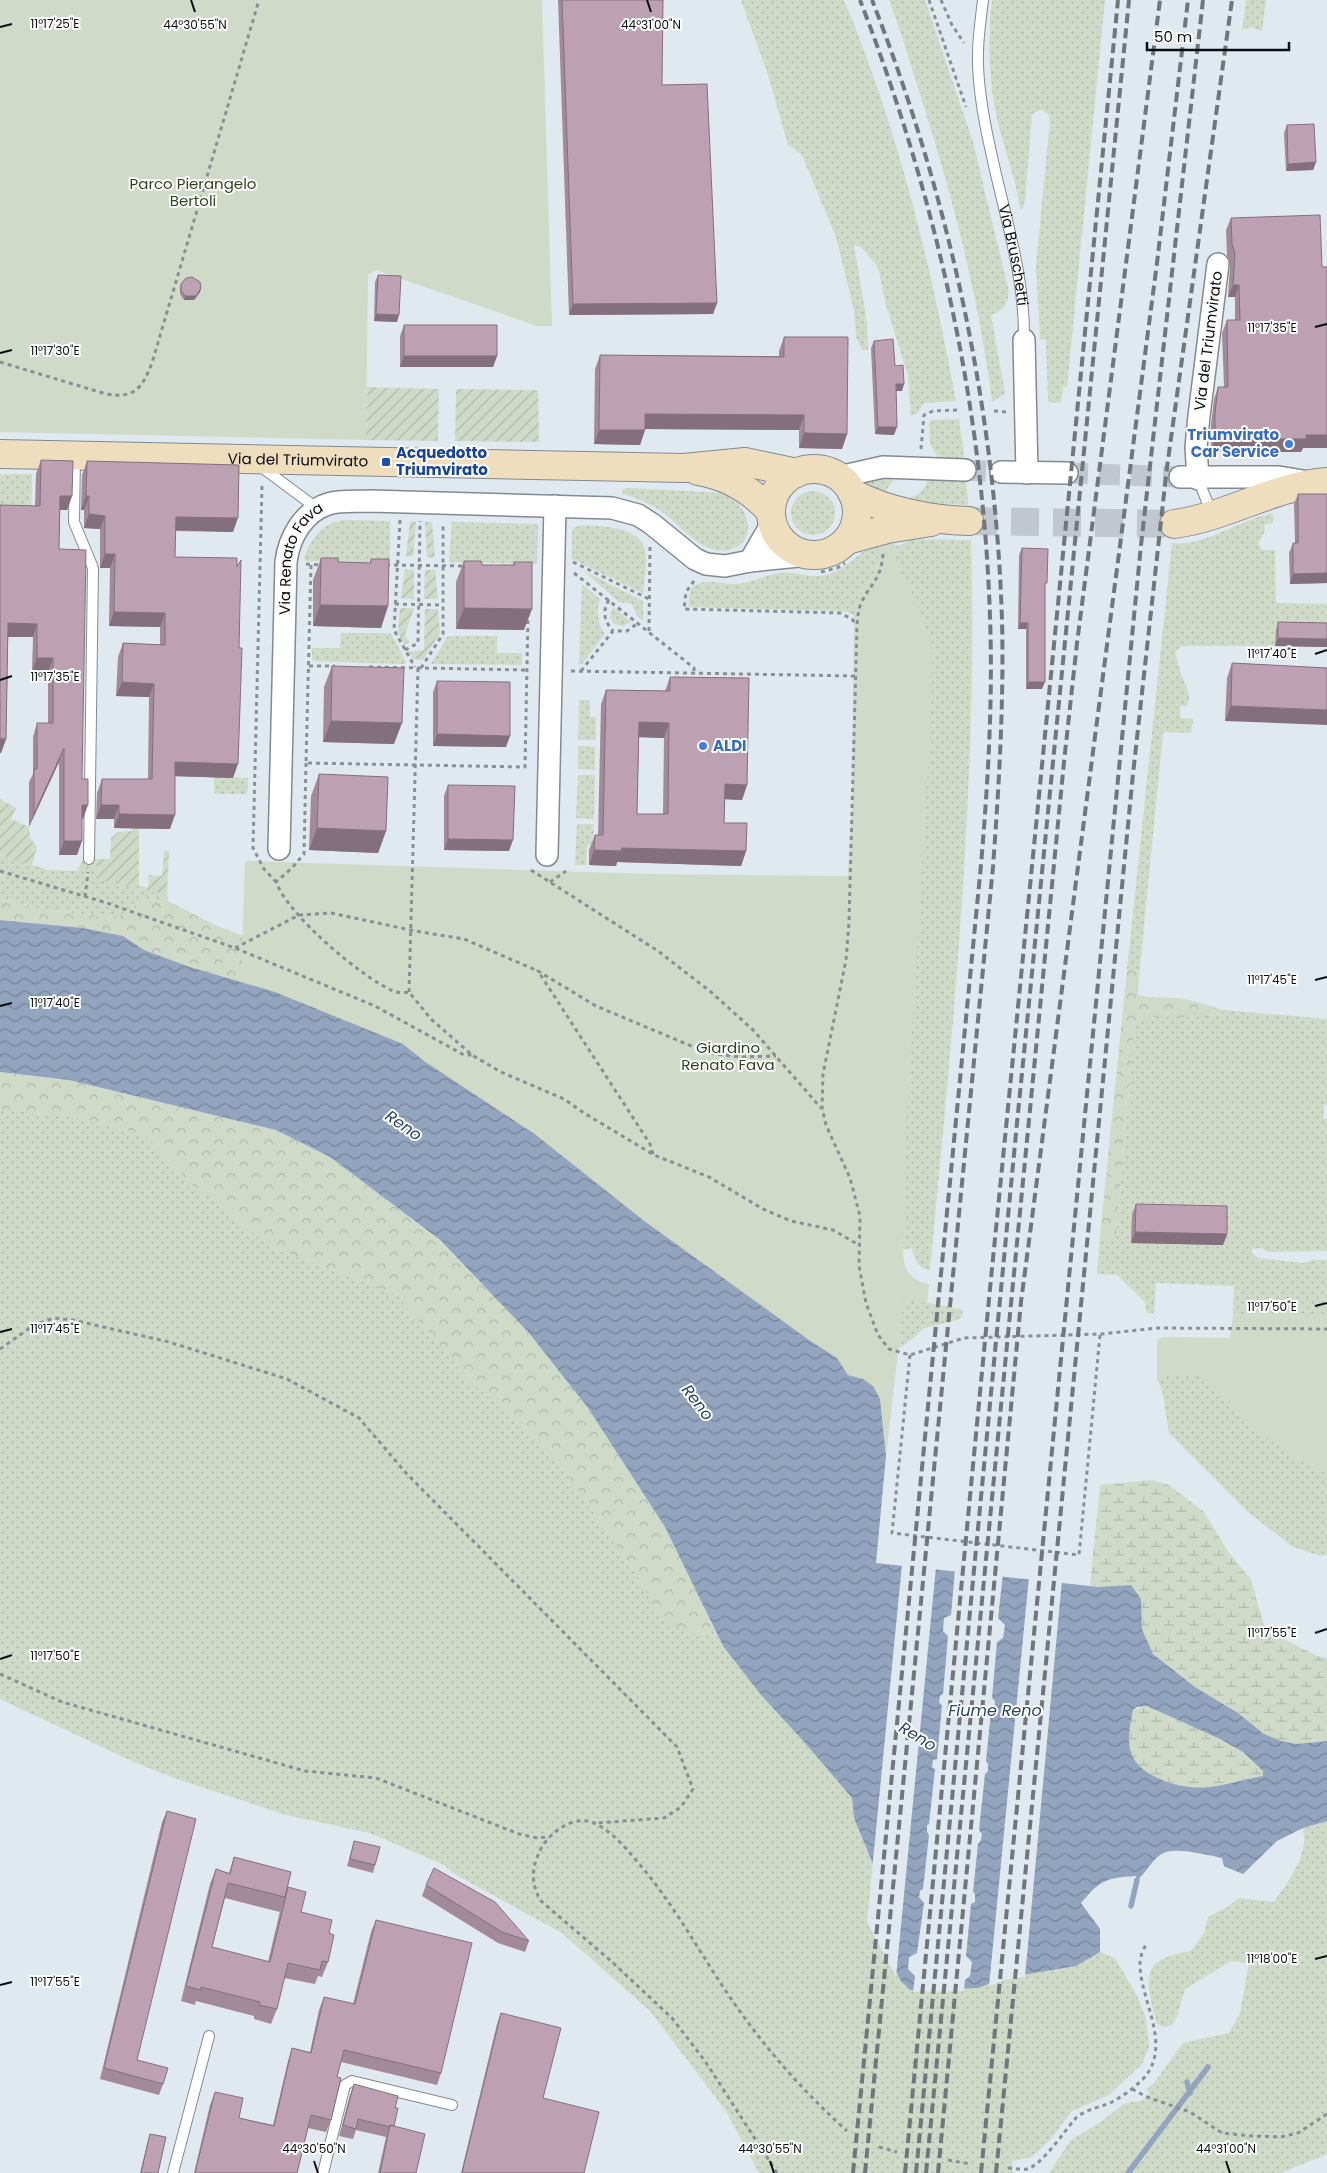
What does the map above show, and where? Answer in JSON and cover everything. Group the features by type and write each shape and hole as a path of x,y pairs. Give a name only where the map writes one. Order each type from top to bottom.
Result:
{"main road":[{"name":"Via del Triumvirato","path":"0,454 76,456 257,469 684,468 745,462 796,473"},
{"name":"Via del Triumvirato","path":"684,468 716,475 735,482 755,495 772,517"},
{"path":"846,485 857,512 853,532 847,540 833,551 809,555 791,549 783,542 772,517 772,504 778,489 789,477 804,470 820,470 846,485 867,501 958,521 887,529 847,540"},
{"path":"1174,524 1212,515 1267,494 1322,482"}],"street":[{"name":"Via del Triumvirato","path":"1189,478 1196,447 1218,264"},
{"name":"Via Bruschetti","path":"1024,340 1027,473"},
{"path":"846,485 883,466 965,470"},
{"path":"1001,472 1066,474"},
{"path":"1189,478 1279,477 1322,482"},
{"name":"Via Renato Fava","path":"279,849 286,562 290,543 297,530 318,509 342,502 370,501 612,508 638,515 695,559 706,564 725,566 750,561 809,555"},
{"path":"547,856 552,671 561,567 556,506"},
{"path":"750,561 772,517"}],"lane":[{"name":"Via Bruschetti","path":"983,0 978,54 983,108 990,151 1019,272 1024,308 1024,340"},
{"path":"76,456 74,522 93,568 89,859"},
{"path":"257,469 318,509"},
{"name":"Via del Triumvirato","path":"1189,478 1212,515"},
{"path":"173,2173 209,2036"},
{"path":"323,2173 344,2085 352,2081 452,2105"}],"path":[{"path":"0,362 106,394 119,396 130,394 139,388 146,379 259,0"},
{"path":"929,0 969,115"},
{"path":"941,0 960,38 967,48 978,54"},
{"path":"994,411 1010,412 1010,404"},
{"path":"920,455 924,415 933,411 958,410"},
{"path":"257,469 252,848 259,861 276,882 280,893 299,915 357,967 395,992 409,992"},
{"path":"400,516 394,630 418,668"},
{"path":"443,517 443,634 418,668 409,992 431,1019 472,1055 501,1072 564,1099 654,1155 709,1177 763,1209 790,1221 833,1230 859,1245"},
{"path":"649,544 649,631"},
{"path":"883,547 881,570 876,582 862,602 857,625 846,960 823,1074 822,1108 826,1125 850,1178 860,1216 859,1266 866,1303 878,1335 890,1349 910,1355 964,1338 1100,1334 1158,1328 1327,1330"},
{"path":"649,599 567,560 561,567 610,600 649,631 694,668 694,674"},
{"path":"286,562 330,565"},
{"path":"276,882 304,854 311,565"},
{"path":"378,565 472,566"},
{"path":"405,650 418,643 420,566"},
{"path":"610,600 605,606 604,613 605,621 613,631"},
{"path":"395,604 443,605"},
{"path":"684,609 840,613 852,619 857,625"},
{"path":"306,763 525,767 528,614"},
{"path":"613,631 627,631 638,623"},
{"path":"581,671 613,631"},
{"path":"283,664 338,666"},
{"path":"367,667 855,676"},
{"path":"85,897 89,859"},
{"path":"531,870 658,951 711,992 753,1030 822,1108"},
{"path":"0,871 85,897 235,948 375,1006 464,1055 472,1055"},
{"path":"550,882 566,871"},
{"path":"235,948 299,915 331,913 464,939 538,971 596,1006 708,1053 740,1057 776,1056"},
{"path":"538,971 650,1144 654,1155"},
{"path":"0,1349 34,1325 54,1318 73,1320 169,1342 287,1379 359,1418 406,1474 677,1748 693,1788 681,1807 664,1818 596,1823 579,1821 559,1828 548,1837 538,1854 533,1870 534,1890 541,1901 612,1961 672,2018 705,2061 777,2173"},
{"path":"910,1355 892,1533 1079,1555 1100,1334"},
{"path":"0,1674 62,1702 305,1771 376,1778 519,1834 537,1838 548,1837"},
{"path":"596,1823 617,1838 665,1895 738,2010 781,2064 847,2131"},
{"path":"1008,2168 1027,2171 1048,2154 1059,2136 1080,2114 1111,2102 1132,2089 1144,2078 1155,2058 1157,2045 1142,1984 1139,1960 1146,1944"},
{"path":"1132,2089 1168,2105 1190,2112 1222,2133 1281,2137 1298,2133 1327,2114"},
{"path":"879,2147 897,2152"},
{"path":"948,2160 970,2164"}],"green space":[{"name":"Parco Pierangelo Bertoli","path":"0,0 542,0 552,326 537,326 376,270 368,275 366,440 0,432"},
{"path":"741,0 844,0 863,48 897,147 936,299 956,401 924,403 917,414 911,416 908,376 885,301 878,267 861,247 854,245 867,323 868,350 862,350 856,337 854,310 836,237 802,155 788,145 768,75"},
{"path":"889,0 925,0 973,142 1008,288 1006,305 1000,311 991,315 1005,393 992,402 980,324 963,247 932,132"},
{"path":"992,0 1105,0 1067,387 1063,387 1061,403 1048,402 1046,340 1040,339 1036,265 1050,120 1049,115 1041,109 1032,114 1025,201 1022,210 994,101 989,50"},
{"path":"1246,0 1266,0 1262,31 1251,27 1242,30"},
{"path":"367,387 439,389 438,441 366,440"},
{"path":"456,389 538,390 539,442 455,441"},
{"path":"959,419 965,464 940,461 930,444 929,423 933,420"},
{"path":"0,474 32,474 31,518 0,519"},
{"path":"895,477 883,495 866,486 868,478"},
{"path":"929,477 966,478 968,505 928,503 911,500 911,497 923,490"},
{"path":"627,488 724,493 733,498 745,513 748,531 745,539 739,546 729,550 719,551 710,548 692,538 656,508 623,494 622,490"},
{"path":"813,491 825,495 831,501 835,513 831,525 825,531 813,535 801,531 795,525 791,513 795,501 801,495"},
{"path":"1272,513 1274,519 1272,523 1264,525 1265,531 1258,544 1262,550 1275,550 1276,603 1327,604 1327,630 1276,630 1275,646 1181,646 1175,653 1189,694 1187,706 1180,706 1180,718 1193,719 1191,733 1163,732 1139,977 1134,969 1127,970 1172,543 1193,542 1214,536 1255,518"},
{"path":"345,520 390,521 390,563 306,561 304,558 310,544 319,532 330,524"},
{"path":"410,521 416,522 413,556 406,556"},
{"path":"425,522 432,522 435,558 427,557"},
{"path":"452,522 538,524 537,564 449,562"},
{"path":"584,525 620,529 629,532 642,542 646,560 643,593 572,559 572,531 575,527"},
{"path":"910,539 971,540 971,723 967,814 955,997 930,1270 920,1266 912,1248 900,1251 881,1241 876,1242 871,1277 886,1295 961,1309 963,1312 960,1319 925,1328 902,1347 895,1348 880,1330 870,1306 864,1268 866,1218 864,1203 853,1170 832,1120 828,1098 835,1092 835,1080 831,1071 852,966 858,895 863,617 865,609 886,573 888,546 901,545"},
{"name":"Giardino Renato Fava","path":"894,541 898,569 914,596 933,647 931,719 905,1149 903,1251 906,1269 912,1277 929,1284 927,1303 904,1299 886,1456 882,1414 863,1379 848,1375 837,1358 807,1339 643,1220 536,1135 424,1061 403,1044 241,982 245,861 648,874 848,876 852,803 854,618 857,600 878,563 878,544"},
{"path":"878,544 878,563 857,600 855,616 840,611 689,607 691,590 698,583 742,583 780,573 814,576 826,575 841,569"},
{"path":"405,569 414,570 414,599 401,598"},
{"path":"425,570 435,570 438,599 424,599"},
{"path":"584,571 643,601 643,621 637,616 632,604 619,602"},
{"path":"582,584 600,599 598,617 600,626 605,634 582,664 579,664"},
{"path":"613,607 631,622 623,626 614,624 610,617"},
{"path":"400,608 414,608 405,634 409,642 404,645 398,632"},
{"path":"425,609 438,609 440,633 423,660 413,659 409,652 424,650"},
{"path":"341,633 391,633 406,662 405,664 312,661 312,648 340,648"},
{"path":"448,636 497,636 497,653 522,653 522,665 431,664"},
{"path":"579,700 590,700 590,717 596,717 596,740 578,740"},
{"path":"578,746 595,747 595,770 578,769"},
{"path":"578,775 595,775 594,819 576,818"},
{"path":"214,777 248,778 247,794 214,794"},
{"path":"134,793 139,793 139,886 148,888 149,875 162,876 164,851 169,851 167,895 99,880 95,859 110,859 111,838 118,832 133,831"},
{"path":"0,799 16,808 11,819 29,827 30,838 37,847 32,865 5,857 0,853"},
{"path":"577,824 594,824 593,845 587,845 586,865 575,865"},
{"path":"0,853 5,857 49,870 77,871 83,859 95,859 99,880 167,895 168,901 142,900 121,915 114,917 42,910 15,901 0,900"},
{"path":"0,900 15,901 42,910 114,917 121,915 142,900 168,901 215,925 268,945 837,1358 809,1340 643,1220 275,992 187,966 144,950 123,936 83,928 0,920"},
{"path":"1134,969 1139,977 1138,995 1183,999 1223,1010 1221,1014 1212,1017 1153,1017 1135,1022 1116,1237 1109,1241 1100,1236 1127,970"},
{"path":"1223,1010 1327,1019 1327,1104 1324,1105 1323,1119 1327,1119 1327,1251 1268,1252 1261,1248 1252,1249 1252,1253 1258,1258 1303,1263 1314,1260 1327,1260 1327,1317 1233,1315 1234,1286 1156,1283 1154,1313 1146,1313 1145,1302 1117,1275 1097,1274 1100,1236 1116,1237 1135,1022 1153,1017 1212,1017 1221,1014"},
{"path":"0,1072 69,1080 276,1130 330,1157 439,1240 529,1333 588,1408 665,1527 712,1625 705,1634 695,1635 664,1621 631,1566 550,1450 467,1378 396,1294 269,1246 221,1206 193,1186 146,1136 80,1118 0,1109"},
{"path":"0,1109 80,1118 146,1136 193,1186 221,1206 269,1246 396,1294 467,1378 550,1450 631,1566 664,1621 705,1634 712,1625 723,1646 761,1695 852,1798 854,1818 873,1864 868,1917 901,1981 910,1990 1076,1966 1100,1952 1115,1958 1138,1998 1146,2019 1149,2047 1142,2064 1109,2095 1072,2111 1050,2140 1032,2157 1012,2161 1013,2173 759,2173 726,2111 650,2011 562,1933 458,1876 442,1864 370,1833 286,1815 174,1778 136,1763 0,1699"},
{"path":"1233,1315 1327,1317 1327,1474 1286,1453 1229,1405 1199,1375 1179,1376 1167,1373 1157,1380 1157,1340 1164,1337 1230,1338"},
{"path":"1164,1337 1327,1375 1327,1555 1321,1556 1293,1547 1248,1512 1169,1433 1162,1389 1157,1380 1167,1373 1157,1340"},
{"path":"1152,1480 1169,1485 1204,1512 1229,1553 1251,1580 1264,1625 1281,1638 1317,1656 1327,1658 1327,1741 1296,1744 1281,1741 1264,1734 1238,1713 1195,1687 1153,1654 1142,1629 1130,1620 1111,1878 1097,1885 1081,1903 1100,1929 1100,1952 1076,1966 1004,1978 978,1988 910,1990 901,1981 868,1917 873,1864 854,1818 1099,1587 1090,1585 1100,1485"},
{"path":"1147,1706 1220,1739 1243,1752 1263,1771 1263,1776 1198,1788 1172,1783 1149,1773 1134,1760 1129,1743 1133,1710"},
{"path":"1327,1821 1327,2154 1281,2173 1049,2173 1071,2140 1102,2121 1125,2103 1141,2101 1147,2097 1149,2093 1147,2089 1154,2083 1183,2043 1229,2033 1240,2013 1249,1963 1231,1961 1185,1989 1176,2019 1170,2026 1163,2027 1156,2023 1150,1994 1150,1973 1154,1966 1162,1960 1191,1951 1204,1933 1208,1917 1229,1906 1239,1898 1274,1902 1300,1858 1304,1838 1303,1828"}],"water":[{"name":"Fiume Reno","path":"0,920 83,928 123,936 144,950 187,966 275,992 403,1044 424,1061 536,1135 643,1220 809,1340 837,1358 848,1375 863,1379 873,1386 880,1399 886,1456 876,1563 1099,1587 1131,1585 1141,1599 1142,1629 1153,1654 1195,1687 1238,1713 1264,1734 1281,1741 1296,1744 1327,1741 1327,1821 1303,1828 1277,1841 1243,1874 1224,1866 1222,1858 1194,1852 1172,1851 1157,1857 1137,1880 1136,1876 1110,1879 1104,1882 1093,1889 1081,1903 1100,1929 1100,1952 1076,1966 1004,1978 978,1988 910,1990 901,1981 868,1917 873,1864 854,1818 852,1798 761,1695 723,1646 665,1527 588,1408 529,1333 440,1240 330,1157 276,1130 69,1080 0,1072","holes":["1147,1706 1220,1739 1243,1752 1263,1771 1263,1776 1204,1788 1178,1785 1149,1773 1134,1760 1129,1743 1133,1710 1137,1707"]}],"pier":[{"path":"902,1564 936,1567 896,1977 867,1922"},
{"path":"955,1569 1003,1574 998,1618 1005,1625 1003,1638 997,1642 992,1698 995,1701 994,1709 991,1712 986,1761 988,1771 985,1774 979,1830 982,1834 978,1844 973,1892 975,1894 975,1902 971,1904 966,1956 972,1962 970,1976 965,1980 964,1991 913,1992 915,1976 908,1969 909,1957 917,1953 924,1903 919,1897 920,1891 923,1889 929,1835 927,1825 929,1824 935,1769 932,1767 933,1760 937,1759 942,1706 939,1702 940,1696 943,1694 948,1636 943,1631 944,1618 951,1615"},
{"path":"1029,1577 1062,1580 1025,1977 1004,1980 989,1986"}],"building":[{"path":"562,0 663,0 662,85 707,84 717,303 573,304"},
{"path":"1314,124 1316,162 1288,164 1287,125"},
{"path":"1320,215 1322,267 1327,267 1327,435 1306,435 1306,439 1215,439 1218,387 1228,387 1227,320 1240,320 1239,285 1233,285 1235,253 1232,244 1231,218"},
{"path":"378,275 401,276 399,315 376,314"},
{"path":"192,277 200,282 201,288 196,296 185,296 181,290 181,284 186,278"},
{"path":"404,325 497,325 497,356 404,356"},
{"path":"784,337 848,337 847,434 804,433 804,415 645,414 645,430 599,430 600,355 784,357"},
{"path":"893,339 895,366 903,365 904,384 896,384 897,427 878,427 874,341"},
{"path":"41,460 73,461 72,496 60,496 59,549 86,550 82,779 88,779 88,805 82,805 82,841 64,841 64,748 34,814 34,769 37,769 37,723 53,723 53,658 37,658 37,624 8,623 6,739 0,739 0,505 40,506"},
{"path":"87,461 239,465 238,518 176,517 175,557 237,558 237,567 241,560 239,648 242,648 238,764 175,762 175,815 119,814 119,805 101,805 102,779 152,779 154,684 122,682 123,643 165,645 165,613 114,612 115,554 105,554 105,516 89,514 89,496 86,496"},
{"path":"1298,494 1327,494 1327,573 1293,574 1293,543 1298,543"},
{"path":"1022,548 1048,549 1047,583 1045,583 1045,682 1028,682 1028,623 1020,623"},
{"path":"321,558 338,558 338,562 371,563 371,559 389,559 388,606 320,605"},
{"path":"464,561 481,561 482,565 515,565 514,562 532,562 532,609 464,608"},
{"path":"1278,622 1327,623 1327,639 1278,638"},
{"path":"1232,663 1327,668 1327,710 1231,706"},
{"path":"332,666 404,668 402,723 331,721"},
{"path":"670,677 749,678 747,785 725,784 724,823 747,823 746,851 622,848 621,851 594,850 595,835 603,835 606,690 670,691","holes":["639,722 669,723 668,814 637,814"]},
{"path":"437,681 510,682 510,736 437,734"},
{"path":"319,774 388,777 386,831 317,828"},
{"path":"448,785 515,786 513,840 448,839"},
{"path":"1136,1204 1227,1206 1227,1234 1135,1232"},
{"path":"167,1811 196,1819 137,2060 168,2068 163,2084 104,2068"},
{"path":"354,1841 380,1847 375,1865 350,1859"},
{"path":"234,1857 291,1872 285,1897 228,1883 212,1947 270,1962 288,1887 306,1892 301,1912 332,1920 329,1933 334,1935 328,1962 322,1961 320,1970 288,1963 277,2009 259,2005 260,2002 201,1987 201,1990 186,1986 216,1869 230,1874"},
{"path":"434,1868 495,1902 529,1941 502,1932 426,1885"},
{"path":"376,1920 472,1943 441,2073 344,2050 337,2077 341,2078 331,2120 311,2115 297,2173 195,2173 215,2092 243,2098 239,2118 274,2126 292,2048 311,2053 324,1997 355,2004"},
{"path":"501,2013 561,2028 543,2098 599,2112 584,2173 462,2173"},
{"path":"354,2084 398,2096 395,2108 398,2108 394,2126 390,2125 390,2127 358,2119 356,2129 343,2125"},
{"path":"390,2125 425,2134 416,2173 380,2173"},
{"path":"150,2134 166,2137 158,2173 141,2173"}],"waterway":[{"path":"1131,1906 1137,1880"},
{"path":"1128,2173 1208,2067"},
{"path":"1187,2082 1190,2093"}],"tunnel":[{"path":"965,470 1001,472"},
{"path":"1067,473 1180,477"},
{"path":"969,521 1174,524"}],"railway":[{"path":"853,2173 981,865 988,772 991,679 986,538 966,381 951,303 933,226 911,150 887,74 860,0"},
{"path":"865,2173 993,867 1001,743 1002,681 1002,619 998,540 990,461 978,382 963,304 924,150 872,0"},
{"path":"905,2173 989,1299 1118,0"},
{"path":"916,2173 1017,1123 1129,0"},
{"path":"926,2173 1064,762 1077,643 1160,0"},
{"path":"938,2173 1021,1302 1157,263 1188,0"},
{"path":"981,2173 1141,545 1203,0"},
{"path":"996,2173 1133,774 1167,467 1232,0"}],"place":[{"name":"Triumvirato Car Service","path":"1289,444"},
{"name":"Acquedotto Triumvirato","path":"386,462"},
{"name":"ALDI","path":"703,746"}],"water label":[{"name":"Reno","path":"404,1125"},
{"name":"Reno","path":"698,1402"},
{"name":"Reno","path":"918,1736"}]}
